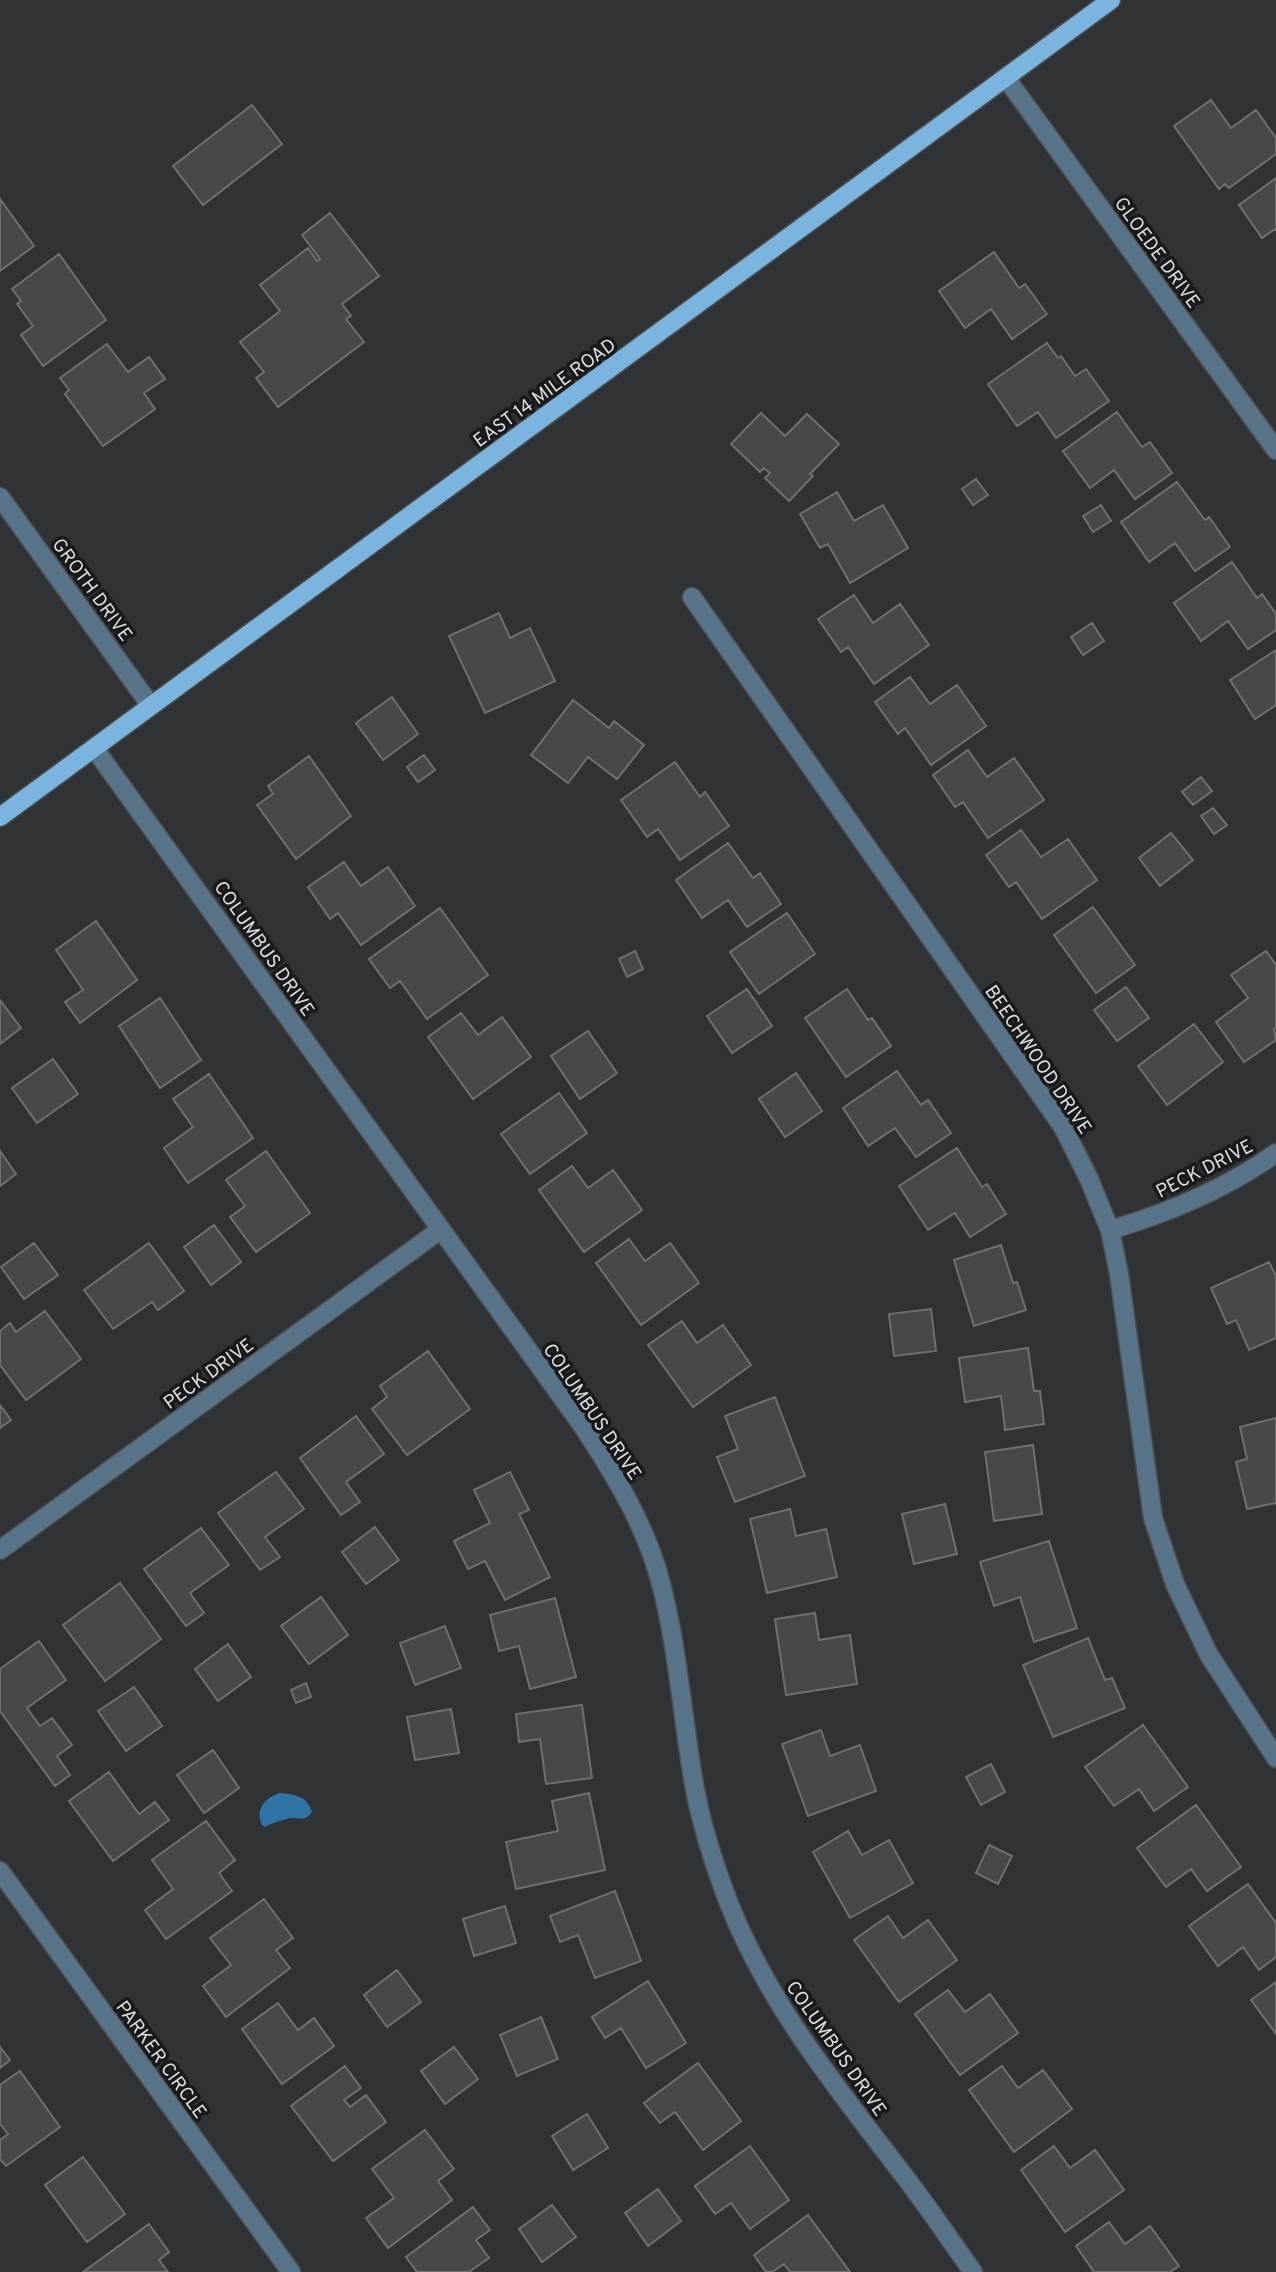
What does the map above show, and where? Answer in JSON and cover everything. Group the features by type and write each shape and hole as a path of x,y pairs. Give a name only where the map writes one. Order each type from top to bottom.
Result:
{"main road":[{"name":"EAST 14 MILE ROAD","path":"0,817 1111,0"}],"street":[{"name":"GLOEDE DRIVE","path":"1006,78 1276,450"},
{"name":"GROTH DRIVE","path":"0,497 151,706"},
{"name":"BEECHWOOD DRIVE","path":"692,597 1063,1127 1110,1230 1119,1275 1153,1518 1175,1584 1209,1655 1276,1758"},
{"name":"COLUMBUS DRIVE","path":"94,748 582,1424 611,1469 643,1534 660,1579 684,1704 694,1784 706,1835 729,1902 766,1984 819,2066 907,2180 973,2272"},
{"name":"PECK DRIVE","path":"1110,1230 1149,1219 1192,1202 1276,1153"},
{"name":"PECK DRIVE","path":"0,1550 440,1230"},
{"name":"PARKER CIRCLE","path":"0,1871 291,2272"}],"water":[{"path":"279,1793 304,1799 312,1812 306,1818 291,1818 265,1827 260,1819 260,1809 269,1798"}],"building":[{"path":"1211,100 1231,128 1256,110 1276,138 1276,154 1229,188 1225,184 1219,189 1174,126"},
{"path":"252,105 282,144 203,205 173,166"},
{"path":"1276,178 1276,230 1262,238 1239,205"},
{"path":"0,199 34,246 0,271"},
{"path":"330,213 379,276 342,304 351,316 346,319 364,342 278,407 256,378 264,372 240,342 280,311 260,285 308,248 317,261 320,259 302,235"},
{"path":"994,252 1019,288 1025,284 1047,314 1012,339 991,309 965,328 939,291"},
{"path":"59,254 106,320 43,366 21,335 33,326 17,304 21,301 12,289"},
{"path":"1047,343 1058,358 1061,356 1075,376 1086,369 1109,401 1056,438 1038,412 1017,426 988,384"},
{"path":"107,344 128,372 149,357 165,379 144,393 155,409 103,446 65,394 69,390 60,378"},
{"path":"1117,412 1142,447 1150,442 1172,473 1135,499 1114,470 1090,488 1063,451"},
{"path":"761,413 785,436 807,414 839,444 789,501 765,478 770,473 764,468 760,472 731,444"},
{"path":"976,479 988,495 973,505 962,489"},
{"path":"1177,482 1205,520 1209,517 1230,547 1195,571 1175,543 1149,562 1121,522"},
{"path":"837,492 854,521 883,505 908,548 850,583 828,544 820,548 800,514"},
{"path":"1101,505 1111,521 1093,532 1083,516"},
{"path":"1232,562 1257,598 1262,594 1276,614 1276,630 1248,649 1228,621 1201,641 1174,603"},
{"path":"854,595 873,623 900,604 929,645 874,684 848,647 841,652 818,619"},
{"path":"499,613 510,638 530,628 555,681 485,713 449,636"},
{"path":"1092,623 1104,641 1083,655 1071,637"},
{"path":"1276,650 1276,705 1255,719 1230,680"},
{"path":"910,677 930,704 957,685 986,726 931,765 905,728 898,734 875,702"},
{"path":"392,697 418,734 383,760 356,723"},
{"path":"573,700 609,728 614,721 644,745 617,779 588,757 568,783 531,755"},
{"path":"968,750 987,777 1014,758 1044,800 988,838 963,802 955,807 933,775"},
{"path":"424,755 435,770 418,782 407,767"},
{"path":"309,756 351,816 296,859 257,805 273,794 268,786"},
{"path":"675,762 700,797 705,792 729,826 680,860 658,829 647,837 621,800"},
{"path":"1201,777 1212,791 1193,805 1182,792"},
{"path":"1213,808 1227,825 1214,834 1201,816"},
{"path":"1021,830 1041,857 1068,839 1097,880 1042,919 1016,882 1009,887 986,855"},
{"path":"1171,833 1193,860 1160,886 1139,858"},
{"path":"728,843 753,878 760,873 781,904 747,927 728,900 702,918 676,880"},
{"path":"344,862 361,886 388,867 415,906 361,945 338,913 330,919 308,887"},
{"path":"1093,907 1135,965 1096,993 1054,935"},
{"path":"440,908 488,975 427,1019 400,981 390,988 369,959"},
{"path":"787,913 815,954 759,994 730,952"},
{"path":"96,921 137,980 80,1023 65,1002 83,990 56,950"},
{"path":"635,951 643,969 627,977 619,959"},
{"path":"1266,951 1276,965 1276,1040 1244,1062 1216,1022 1248,998 1231,975"},
{"path":"1126,987 1149,1018 1117,1041 1094,1010"},
{"path":"747,989 772,1026 732,1053 707,1016"},
{"path":"847,989 868,1020 872,1018 891,1046 846,1077 805,1018"},
{"path":"160,998 201,1060 160,1088 119,1026"},
{"path":"0,1000 21,1028 0,1044"},
{"path":"461,1013 478,1035 502,1017 531,1057 473,1099 428,1037"},
{"path":"1194,1024 1223,1062 1167,1105 1138,1066"},
{"path":"588,1031 617,1073 580,1099 551,1056"},
{"path":"53,1059 78,1094 37,1123 12,1088"},
{"path":"897,1071 921,1105 928,1100 951,1133 916,1157 895,1128 868,1146 843,1108"},
{"path":"796,1073 822,1111 785,1137 759,1099"},
{"path":"209,1074 253,1138 188,1183 164,1148 193,1127 173,1099"},
{"path":"559,1093 587,1133 530,1174 501,1134"},
{"path":"957,1148 982,1187 987,1184 1006,1214 970,1237 955,1213 928,1230 899,1186"},
{"path":"0,1151 16,1174 0,1186"},
{"path":"266,1151 310,1213 256,1252 230,1217 245,1206 226,1180"},
{"path":"572,1166 588,1188 613,1170 642,1210 584,1252 539,1190"},
{"path":"214,1225 241,1262 211,1285 184,1247"},
{"path":"629,1239 645,1261 670,1243 699,1283 641,1325 596,1263"},
{"path":"34,1243 58,1275 24,1299 1,1267"},
{"path":"149,1243 184,1291 158,1310 152,1302 113,1329 84,1290"},
{"path":"1001,1245 1013,1283 1017,1282 1026,1310 974,1326 954,1260"},
{"path":"1269,1262 1276,1276 1276,1338 1249,1350 1236,1320 1227,1324 1211,1288"},
{"path":"931,1309 936,1351 894,1356 889,1314"},
{"path":"45,1311 81,1359 26,1400 0,1365 0,1331 10,1323 16,1332"},
{"path":"682,1321 697,1343 723,1325 751,1365 693,1407 648,1345"},
{"path":"1028,1348 1034,1391 1040,1391 1044,1424 1005,1430 1001,1396 965,1402 959,1358"},
{"path":"428,1351 470,1409 407,1455 372,1409 387,1397 380,1386"},
{"path":"775,1397 805,1476 735,1502 717,1457 738,1449 725,1416"},
{"path":"0,1405 11,1420 0,1428"},
{"path":"356,1416 384,1454 346,1482 360,1502 341,1515 300,1458"},
{"path":"1276,1418 1276,1503 1247,1509 1236,1462 1247,1459 1240,1427"},
{"path":"1033,1445 1042,1514 994,1521 985,1452"},
{"path":"276,1472 304,1509 265,1537 280,1557 260,1570 218,1513"},
{"path":"510,1472 529,1510 519,1514 550,1577 505,1600 485,1561 468,1569 454,1541 490,1523 474,1490"},
{"path":"945,1504 957,1554 914,1564 902,1514"},
{"path":"790,1509 796,1536 826,1529 837,1577 767,1593 750,1519"},
{"path":"375,1527 399,1560 366,1584 342,1552"},
{"path":"201,1528 229,1565 190,1593 204,1613 186,1626 144,1569"},
{"path":"1049,1541 1077,1628 1034,1642 1020,1597 994,1606 980,1562"},
{"path":"120,1583 161,1639 105,1681 63,1625"},
{"path":"321,1597 348,1635 309,1664 281,1626"},
{"path":"555,1598 576,1677 530,1689 519,1646 499,1651 490,1615"},
{"path":"815,1613 819,1640 850,1635 857,1684 786,1695 775,1619"},
{"path":"445,1626 461,1668 415,1685 400,1643"},
{"path":"1088,1638 1105,1680 1112,1678 1125,1708 1053,1737 1023,1665"},
{"path":"39,1641 66,1680 27,1708 40,1726 52,1718 72,1745 57,1756 70,1775 55,1786 0,1711 0,1669"},
{"path":"228,1644 251,1677 218,1701 195,1669"},
{"path":"306,1683 311,1697 296,1703 291,1690"},
{"path":"134,1687 162,1726 126,1751 98,1711"},
{"path":"582,1705 592,1778 546,1784 540,1739 519,1742 516,1714"},
{"path":"451,1709 459,1753 415,1760 407,1717"},
{"path":"1143,1725 1188,1787 1154,1811 1139,1789 1114,1806 1085,1767"},
{"path":"821,1730 830,1756 860,1745 876,1791 808,1816 782,1744"},
{"path":"213,1750 239,1788 204,1813 177,1775"},
{"path":"991,1764 1005,1792 981,1805 966,1777"},
{"path":"109,1772 139,1814 155,1802 169,1820 113,1861 69,1801"},
{"path":"589,1793 605,1870 516,1889 506,1842 558,1831 552,1801"},
{"path":"1196,1805 1241,1867 1207,1891 1191,1869 1166,1887 1137,1848"},
{"path":"206,1821 235,1860 219,1873 232,1891 166,1939 145,1910 173,1889 152,1860"},
{"path":"848,1831 862,1855 889,1840 913,1883 850,1918 813,1852"},
{"path":"989,1845 1012,1856 998,1884 976,1873"},
{"path":"1248,1884 1276,1923 1276,1957 1259,1970 1243,1947 1218,1966 1189,1926"},
{"path":"615,1891 641,1961 595,1978 578,1935 560,1942 550,1916"},
{"path":"264,1899 293,1938 276,1950 290,1968 226,2017 203,1986 231,1965 210,1938"},
{"path":"505,1906 516,1943 474,1956 463,1919"},
{"path":"888,1916 903,1938 928,1920 957,1960 899,2002 854,1940"},
{"path":"397,1970 421,2002 387,2027 364,1995"},
{"path":"648,1981 686,2043 646,2068 621,2028 605,2038 592,2017"},
{"path":"1276,1982 1276,2034 1251,2000"},
{"path":"948,1990 965,2012 990,1994 1018,2033 960,2075 915,2014"},
{"path":"278,2003 298,2030 314,2018 334,2046 282,2084 242,2029"},
{"path":"541,2017 558,2059 517,2076 500,2035"},
{"path":"0,2047 10,2060 0,2068"},
{"path":"454,2047 478,2079 445,2104 421,2071"},
{"path":"698,2063 741,2121 703,2150 675,2112 660,2123 644,2103"},
{"path":"345,2066 361,2088 344,2100 350,2107 366,2095 386,2122 333,2161 291,2106"},
{"path":"1002,2066 1018,2088 1043,2070 1072,2109 1014,2152 969,2090"},
{"path":"20,2071 60,2127 6,2166 0,2159 0,2140 8,2134 0,2124 0,2085"},
{"path":"587,2114 608,2148 573,2170 552,2136"},
{"path":"425,2130 454,2169 438,2181 452,2200 388,2248 366,2218 394,2198 372,2169"},
{"path":"750,2146 789,2200 750,2229 731,2203 715,2214 695,2186"},
{"path":"1054,2146 1070,2168 1095,2150 1124,2190 1065,2232 1021,2170"},
{"path":"83,2157 125,2214 87,2242 45,2185"},
{"path":"658,2189 681,2221 648,2246 625,2213"},
{"path":"552,2205 576,2237 542,2262 519,2229"},
{"path":"473,2207 490,2230 476,2240 489,2258 469,2272 417,2272 406,2257"},
{"path":"808,2215 850,2272 790,2272 784,2264 772,2272 766,2272 754,2255"},
{"path":"1109,2222 1125,2244 1150,2226 1179,2266 1170,2272 1094,2272 1076,2246"},
{"path":"149,2224 169,2252 159,2260 168,2272 83,2272"}]}
